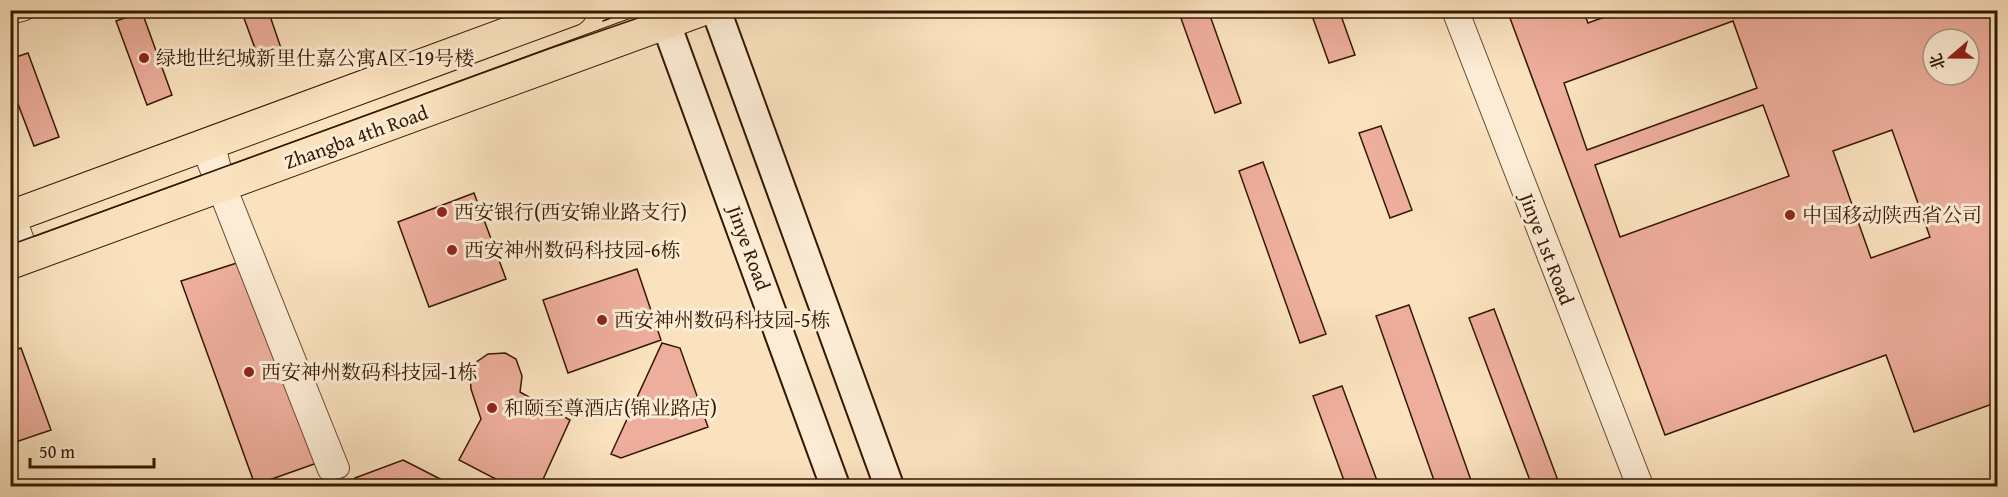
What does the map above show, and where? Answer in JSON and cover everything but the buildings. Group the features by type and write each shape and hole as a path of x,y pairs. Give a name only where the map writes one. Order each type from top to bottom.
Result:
{"main road":[{"path":"12,212 208,144 572,10"},
{"name":"Zhangba 4th Road","path":"20,260 221,186 663,17 701,10"},
{"path":"716,10 889,486"},
{"name":"Jinye Road","path":"663,17 835,486"}],"street":[{"path":"10,14 25,10"},
{"name":"Jinye 1st Road","path":"1437,10 1622,486"},
{"name":"Jinye 1st Road","path":"1455,10 1640,486"},
{"path":"208,144 221,186 328,470 339,468 221,186"},
{"path":"12,212 20,260"}],"tram line":[{"path":"603,21 631,10"},
{"path":"10,245 661,10"}],"place":[{"name":"绿地世纪城新里仕嘉公寓A区-19号楼","path":"144,58"},
{"name":"西安银行(西安锦业路支行)","path":"442,212"},
{"name":"中国移动陕西省公司","path":"1790,215"},
{"name":"西安神州数码科技园-6栋","path":"452,250"},
{"name":"西安神州数码科技园-5栋","path":"602,320"},
{"name":"西安神州数码科技园-1栋","path":"249,372"},
{"name":"和颐至尊酒店(锦业路店)","path":"492,408"}]}
